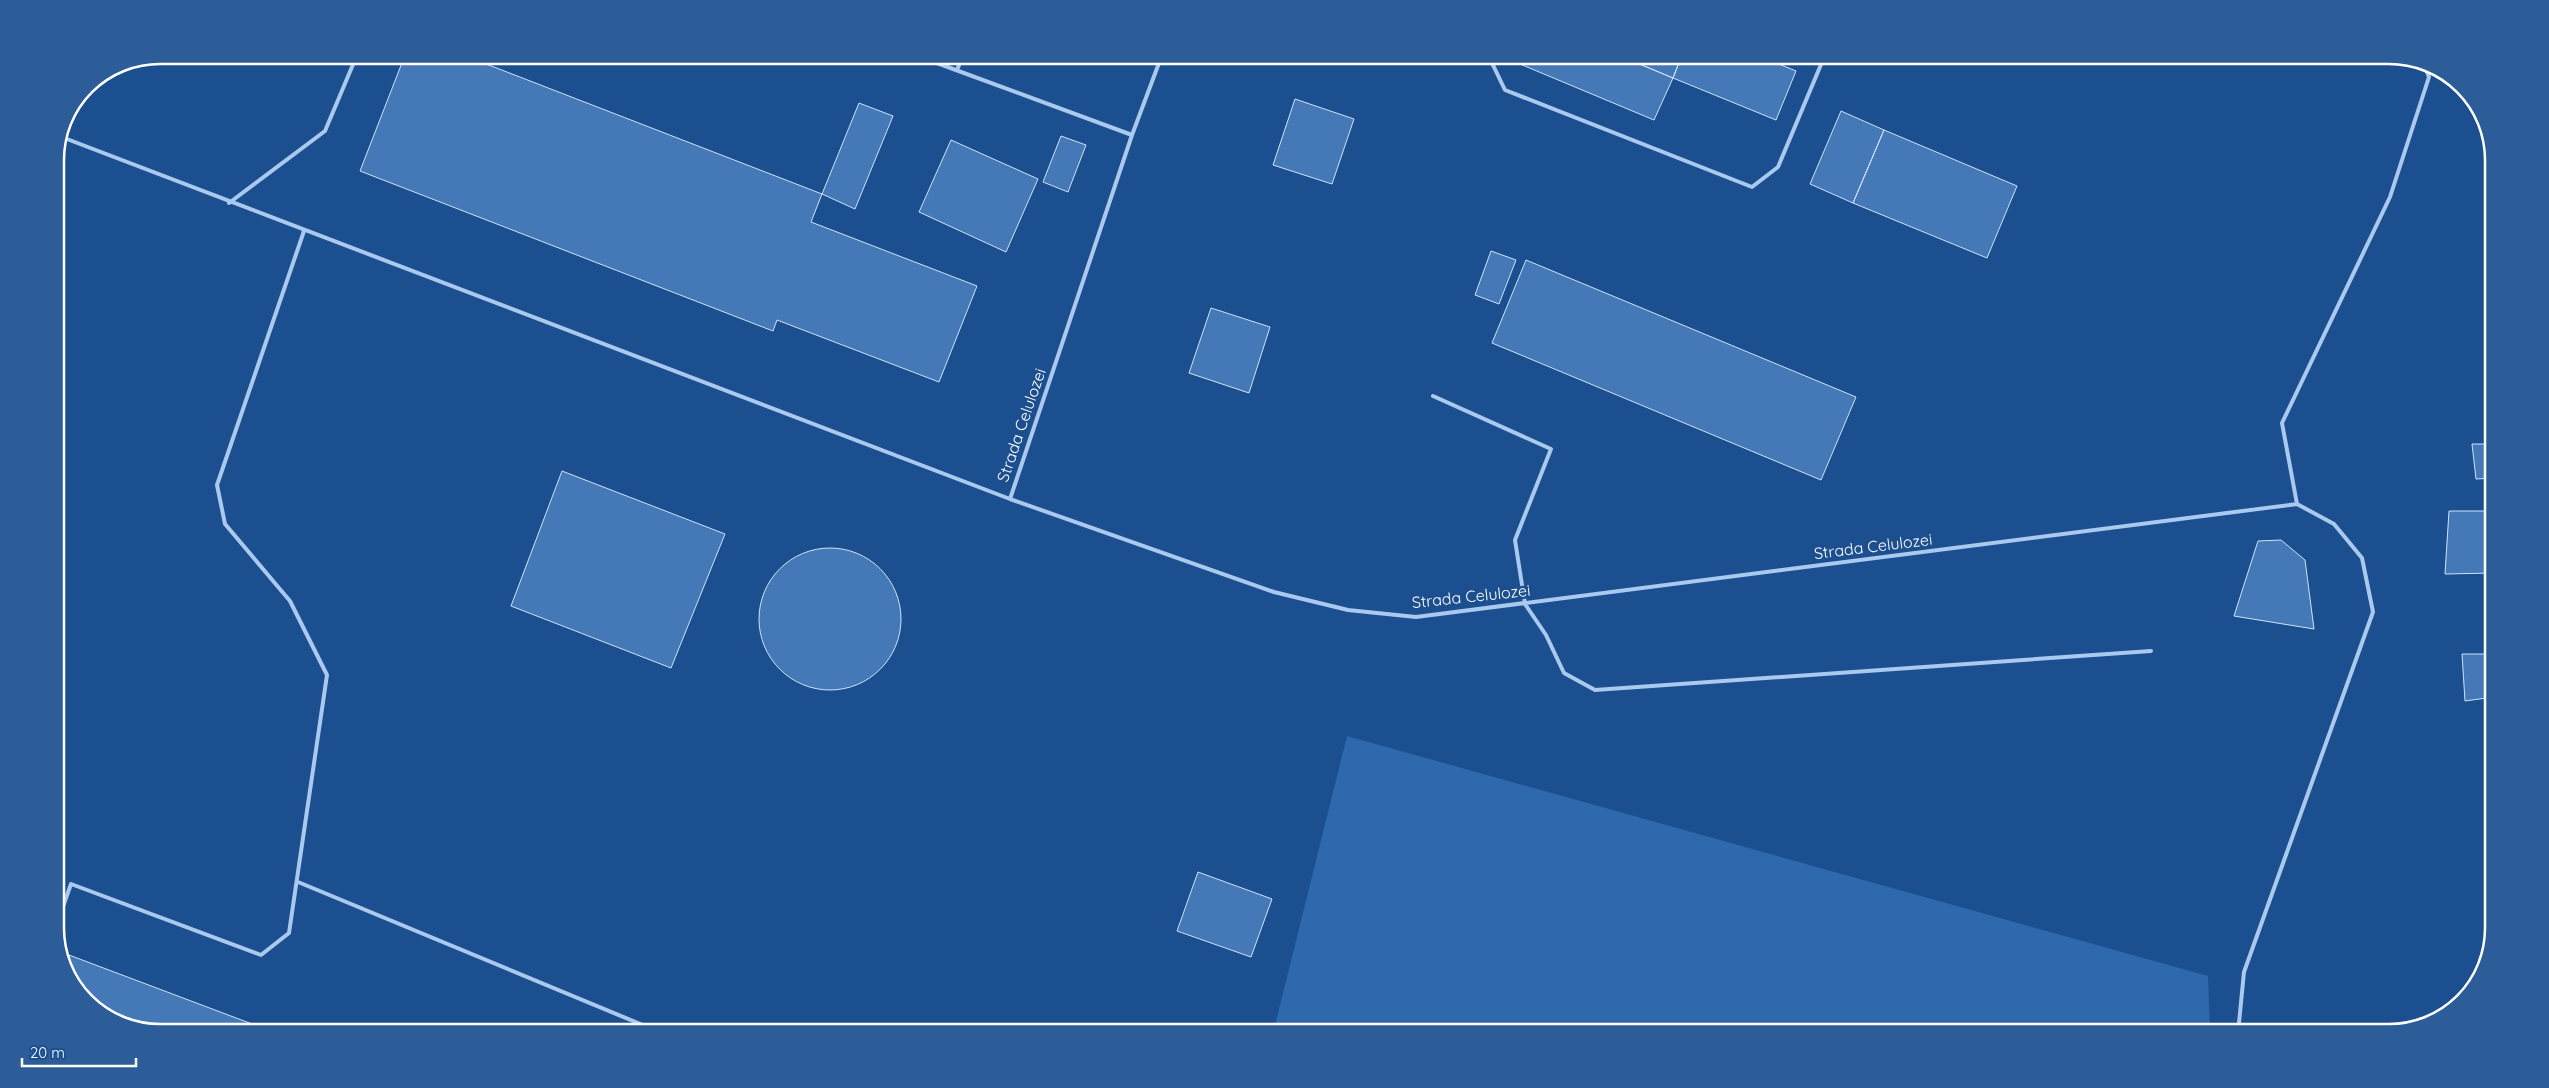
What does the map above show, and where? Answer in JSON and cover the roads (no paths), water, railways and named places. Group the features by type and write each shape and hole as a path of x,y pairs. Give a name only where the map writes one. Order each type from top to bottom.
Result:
{"lane":[{"path":"230,203 325,131 353,64"},
{"path":"940,64 1132,135"},
{"path":"957,70 959,64"},
{"name":"Strada Celulozei","path":"1159,64 1132,135 1010,498 1274,592 1348,610 1416,617 2297,504"},
{"path":"1492,64 1505,90 1752,187 1778,167 1821,64"},
{"path":"2239,1024 2244,972 2373,612 2362,558 2334,524 2297,504 2282,423 2390,197 2429,77 2426,71"},
{"path":"67,139 230,203 1010,498"},
{"path":"64,904 71,884 261,955 290,933 327,675 290,601 225,524 217,485 304,231"},
{"path":"1433,396 1551,449 1515,540 1525,604 1546,635 1564,673 1594,690 2151,651"},
{"path":"298,882 640,1024"}]}
